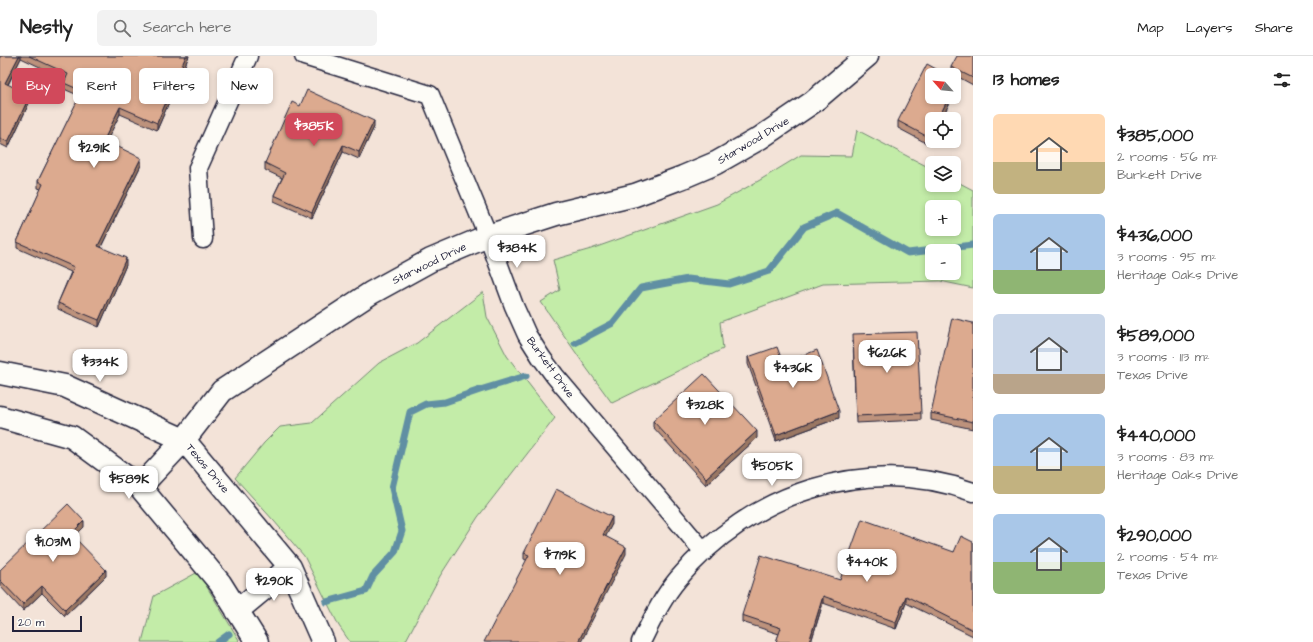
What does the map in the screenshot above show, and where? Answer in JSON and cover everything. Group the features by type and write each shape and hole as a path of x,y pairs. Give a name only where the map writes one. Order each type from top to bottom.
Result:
{"street":[{"path":"203,239 198,168 248,56"},
{"name":"Burkett Drive","path":"304,56 430,96 527,335 541,357 627,462 704,552"},
{"name":"Starwood Drive","path":"140,487 184,440 222,391 371,293 418,266 488,236 556,214 635,195 683,178 716,163 760,138 813,102 867,56"},
{"name":"Texas Drive","path":"0,373 65,386 184,440 290,567 323,642"},
{"path":"0,417 72,437 140,487 220,583 257,642"},
{"path":"641,642 659,607 669,592 704,552 724,535 764,509 791,495 826,484 866,478 907,478 943,483 973,492"},
{"path":"237,611 290,567"}],"green space":[{"path":"857,130 925,165 925,192 961,192 961,184 973,190 973,288 940,281 823,284 720,322 723,349 612,403 541,302 560,290 553,260 591,249 717,204 801,155 852,156"},
{"path":"483,292 487,317 507,356 555,418 478,517 440,576 405,642 350,642 339,626 304,556 235,478 264,443 280,427 312,423 379,363 417,343"},
{"path":"198,572 239,640 237,642 142,642 154,596"}],"building":[{"path":"0,56 19,56 5,83 12,86 12,104 26,104 8,142 0,138"},
{"path":"29,56 186,56 181,68 139,68 139,104 165,104 157,123 120,107 104,140 141,158 98,246 126,258 99,320 58,303 74,267 17,242 43,184 38,181 76,104 131,104 131,68 73,68 73,87 65,83 68,74 65,73 65,68 55,68"},
{"path":"957,56 973,56 973,78 961,72 961,68 951,67"},
{"path":"927,64 934,68 925,68 925,104 946,104 942,112 925,112 925,135 898,121"},
{"path":"307,90 374,121 359,152 343,145 312,212 274,195 285,173 265,163 292,102 300,106"},
{"path":"952,318 973,323 973,422 931,413"},
{"path":"917,332 921,413 856,416 853,334"},
{"path":"777,347 783,363 817,350 839,411 776,435 748,357"},
{"path":"704,374 757,431 706,478 653,421"},
{"path":"556,489 612,517 603,535 626,547 578,642 484,642 529,555 524,553"},
{"path":"68,504 84,521 71,534 106,570 65,610 42,586 23,604 0,580 0,570"},
{"path":"862,519 954,552 961,536 973,542 973,630 906,596 896,622 823,596 809,642 776,642 781,628 742,615 761,555 840,580"}],"waterway":[{"path":"575,343 613,323 641,288 688,279 729,284 769,271 804,227 837,213 908,253 973,245"},
{"path":"326,602 366,591 373,576 395,552 402,531 392,488 410,412 426,404 445,402 526,376"},
{"path":"218,642 229,634"}]}
